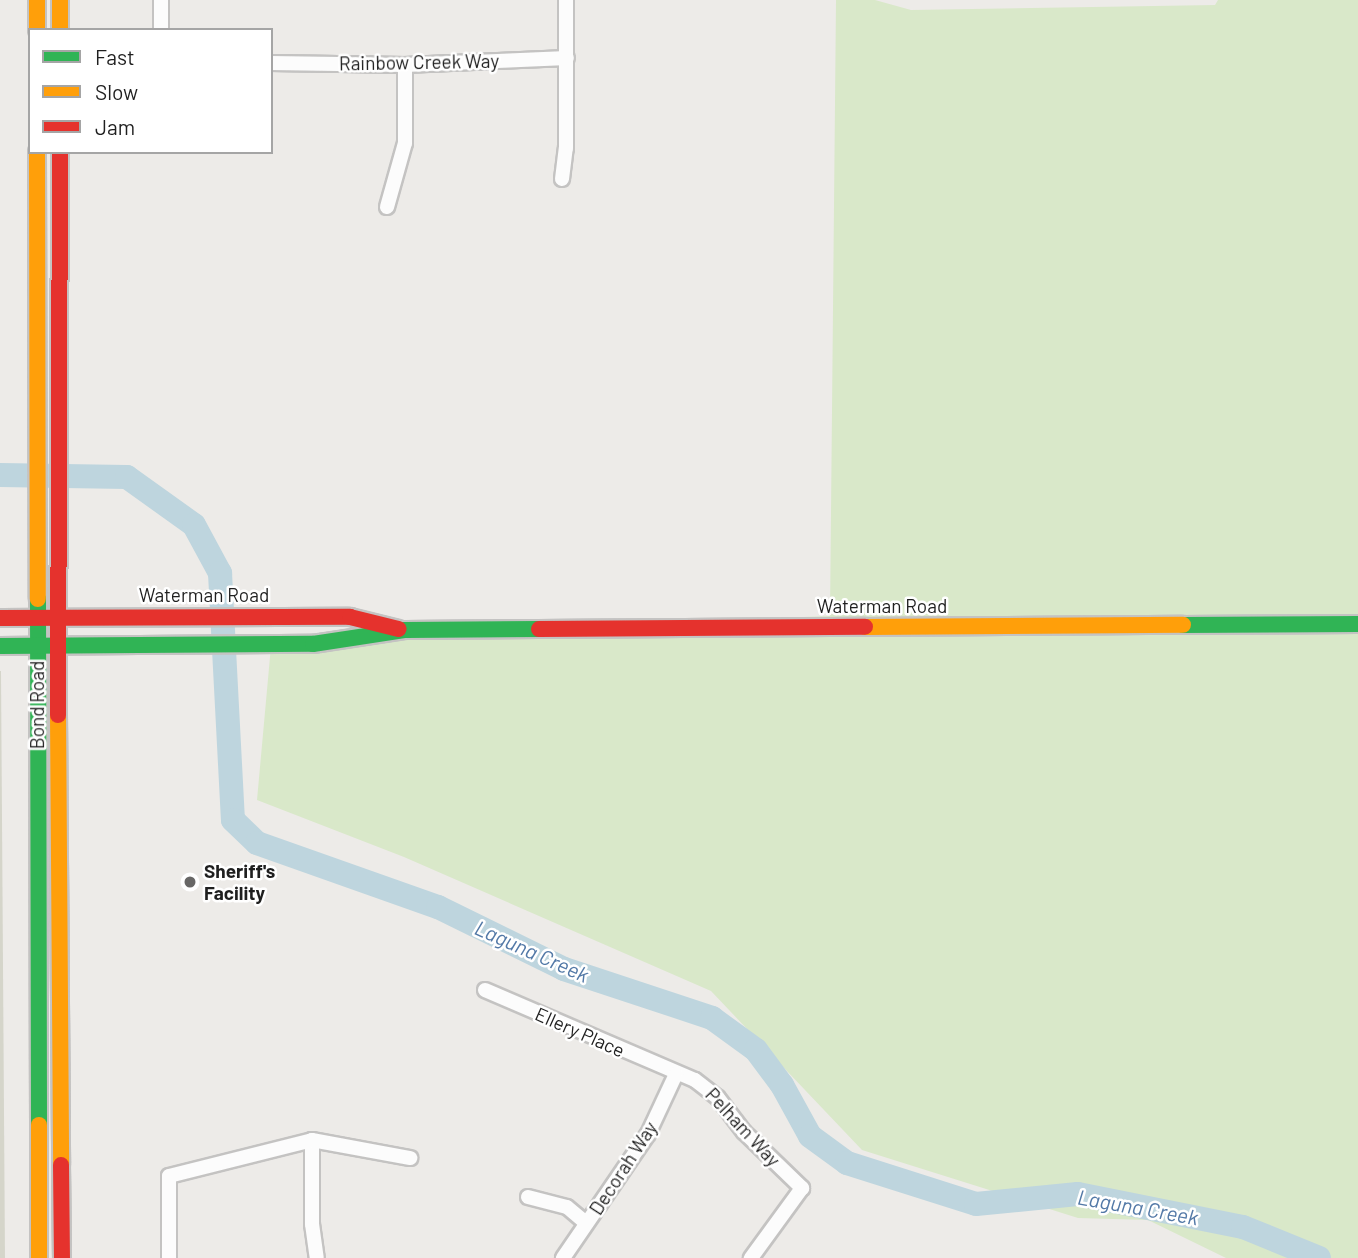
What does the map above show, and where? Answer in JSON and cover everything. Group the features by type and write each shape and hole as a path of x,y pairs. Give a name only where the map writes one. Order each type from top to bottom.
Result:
{"main road":[{"path":"37,0 37,28"},
{"path":"47,0 47,28"},
{"path":"60,0 60,28"},
{"name":"Bond Road","path":"37,154 36,647 40,1258"},
{"name":"Bond Road","path":"60,154 61,513 57,618 62,1258"},
{"name":"Waterman Road","path":"0,618 258,615 349,617 406,630"},
{"name":"Waterman Road","path":"0,646 313,644 406,630 1358,624"}],"street":[{"path":"161,0 161,28"},
{"path":"562,179 566,148 566,0"},
{"name":"Rainbow Creek Way","path":"273,63 405,65 567,58"},
{"path":"387,206 405,143 405,65"},
{"name":"Ellery Place","path":"485,990 676,1074"},
{"name":"Decorah Way","path":"563,1258 648,1134 676,1074"},
{"name":"Pelham Way","path":"676,1074 695,1080 718,1098 744,1132 802,1188 751,1258"},
{"path":"312,1140 312,1224 317,1258"},
{"path":"169,1258 169,1175 312,1140 410,1158"},
{"path":"528,1197 567,1207 586,1223"}],"shaded area":[{"path":"1,671 5,1258 0,1258"}],"green space":[{"path":"836,0 875,0 911,10 1215,5 1218,0 1358,0 1358,1258 1226,1258 1148,1220 1078,1218 862,1150 711,991 404,857 257,800 271,646 456,630 830,616"}],"waterway":[{"name":"Laguna Creek","path":"0,475 127,477 194,525 220,573 233,820 257,843 438,907 564,969 712,1018 756,1050 782,1085 810,1136 847,1163 976,1204 1078,1194 1243,1227 1319,1258"}],"traffic: fast":[{"path":"38,599 39,1125"},
{"path":"1183,625 1358,624"},
{"path":"0,646 313,644 406,630 539,629"}],"traffic: slow":[{"path":"37,0 37,28"},
{"path":"60,0 60,28"},
{"path":"37,154 38,599"},
{"path":"865,627 1183,625"},
{"path":"58,715 61,1165"},
{"path":"39,1125 39,1258"}],"traffic: jam":[{"path":"58,715 60,154"},
{"path":"0,618 350,617 399,629"},
{"path":"539,629 865,627"},
{"path":"61,1165 62,1258"}],"place":[{"name":"Sheriff's Facility","path":"190,882"}]}
